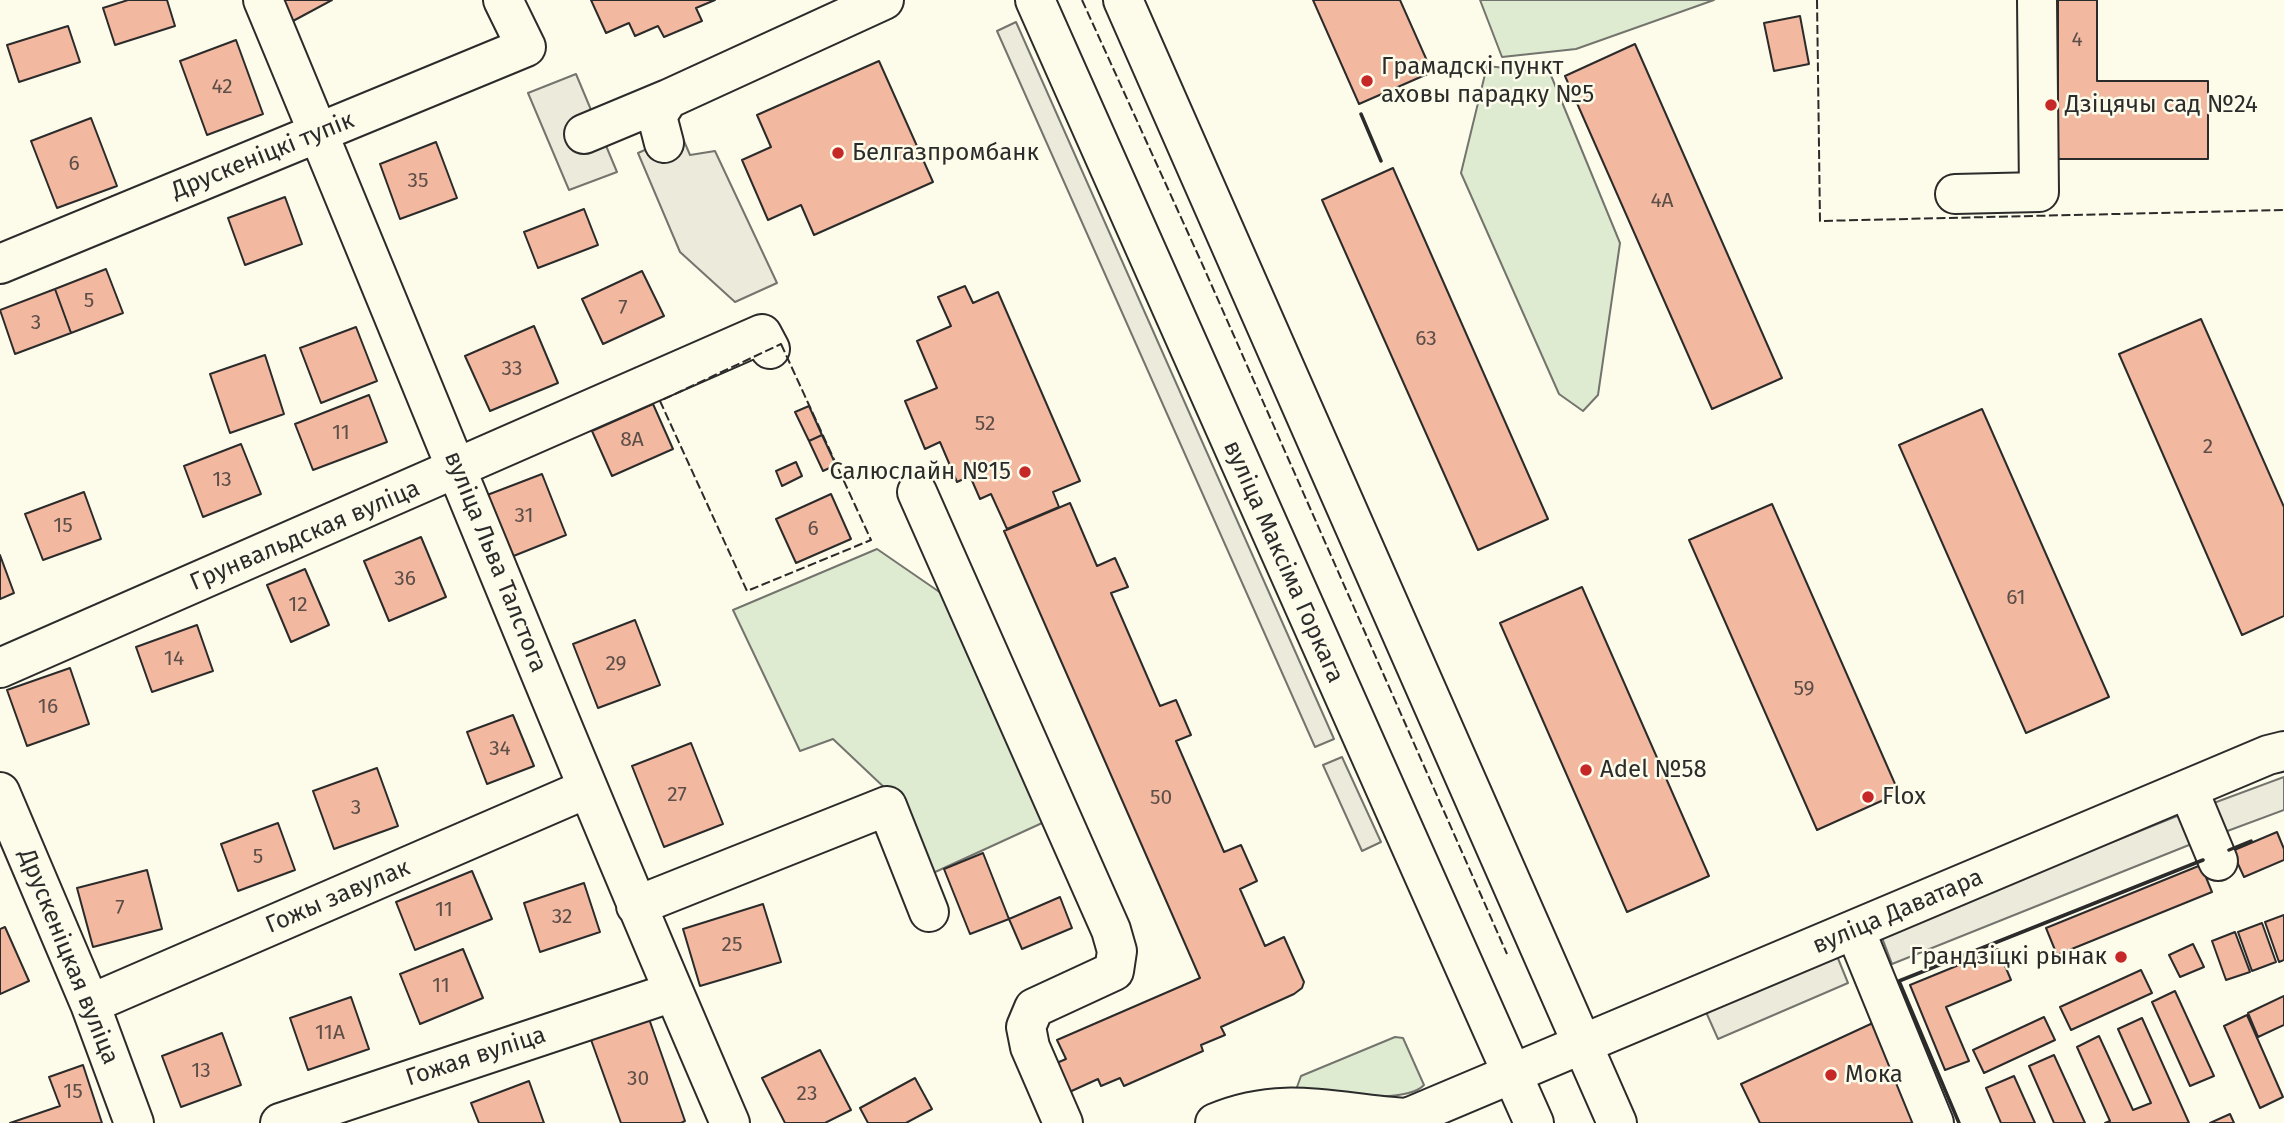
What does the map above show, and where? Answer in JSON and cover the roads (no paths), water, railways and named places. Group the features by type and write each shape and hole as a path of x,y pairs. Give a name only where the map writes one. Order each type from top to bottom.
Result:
{"street":[{"name":"вуліца Льва Талстога","path":"263,0 458,469 586,789 730,1123"},
{"name":"Друскеніцкі тупік","path":"0,264 526,47 503,0"},
{"path":"584,134 668,99 884,0"},
{"name":"вуліца Максіма Горкага","path":"1035,0 1534,1123"},
{"path":"1123,0 1617,1123"},
{"path":"1955,194 2039,192 2037,0"},
{"path":"664,143 657,116 668,99"},
{"name":"Грунвальдская вуліца","path":"0,668 458,469 766,342"},
{"path":"916,492 1111,930 1117,951 1114,971 1034,1008 1026,1027 1030,1046 1063,1123"},
{"name":"вуліца Даватара","path":"1215,1123 1236,1115 1281,1106 1322,1106 1363,1115 1406,1118 2284,751"},
{"name":"Гожы завулак","path":"90,1004 586,789"},
{"path":"2188,789 2218,861"},
{"name":"Друскеніцкая вуліца","path":"0,792 90,1004 134,1123"},
{"path":"636,906 887,806 929,912"},
{"path":"1855,930 1934,1123"},
{"name":"Гожая вуліца","path":"280,1123 673,992"}],"place":[{"name":"Грамадскі пункт аховы парадку №5","path":"1367,81"},
{"name":"Дзіцячы сад №24","path":"2051,105"},
{"name":"Белгазпромбанк","path":"838,153"},
{"name":"Салюслайн №15","path":"1025,472"},
{"name":"Adel №58","path":"1586,770"},
{"name":"Flox","path":"1868,797"},
{"name":"Грандзіцкі рынак","path":"2121,957"},
{"name":"Мока","path":"1831,1075"}]}
